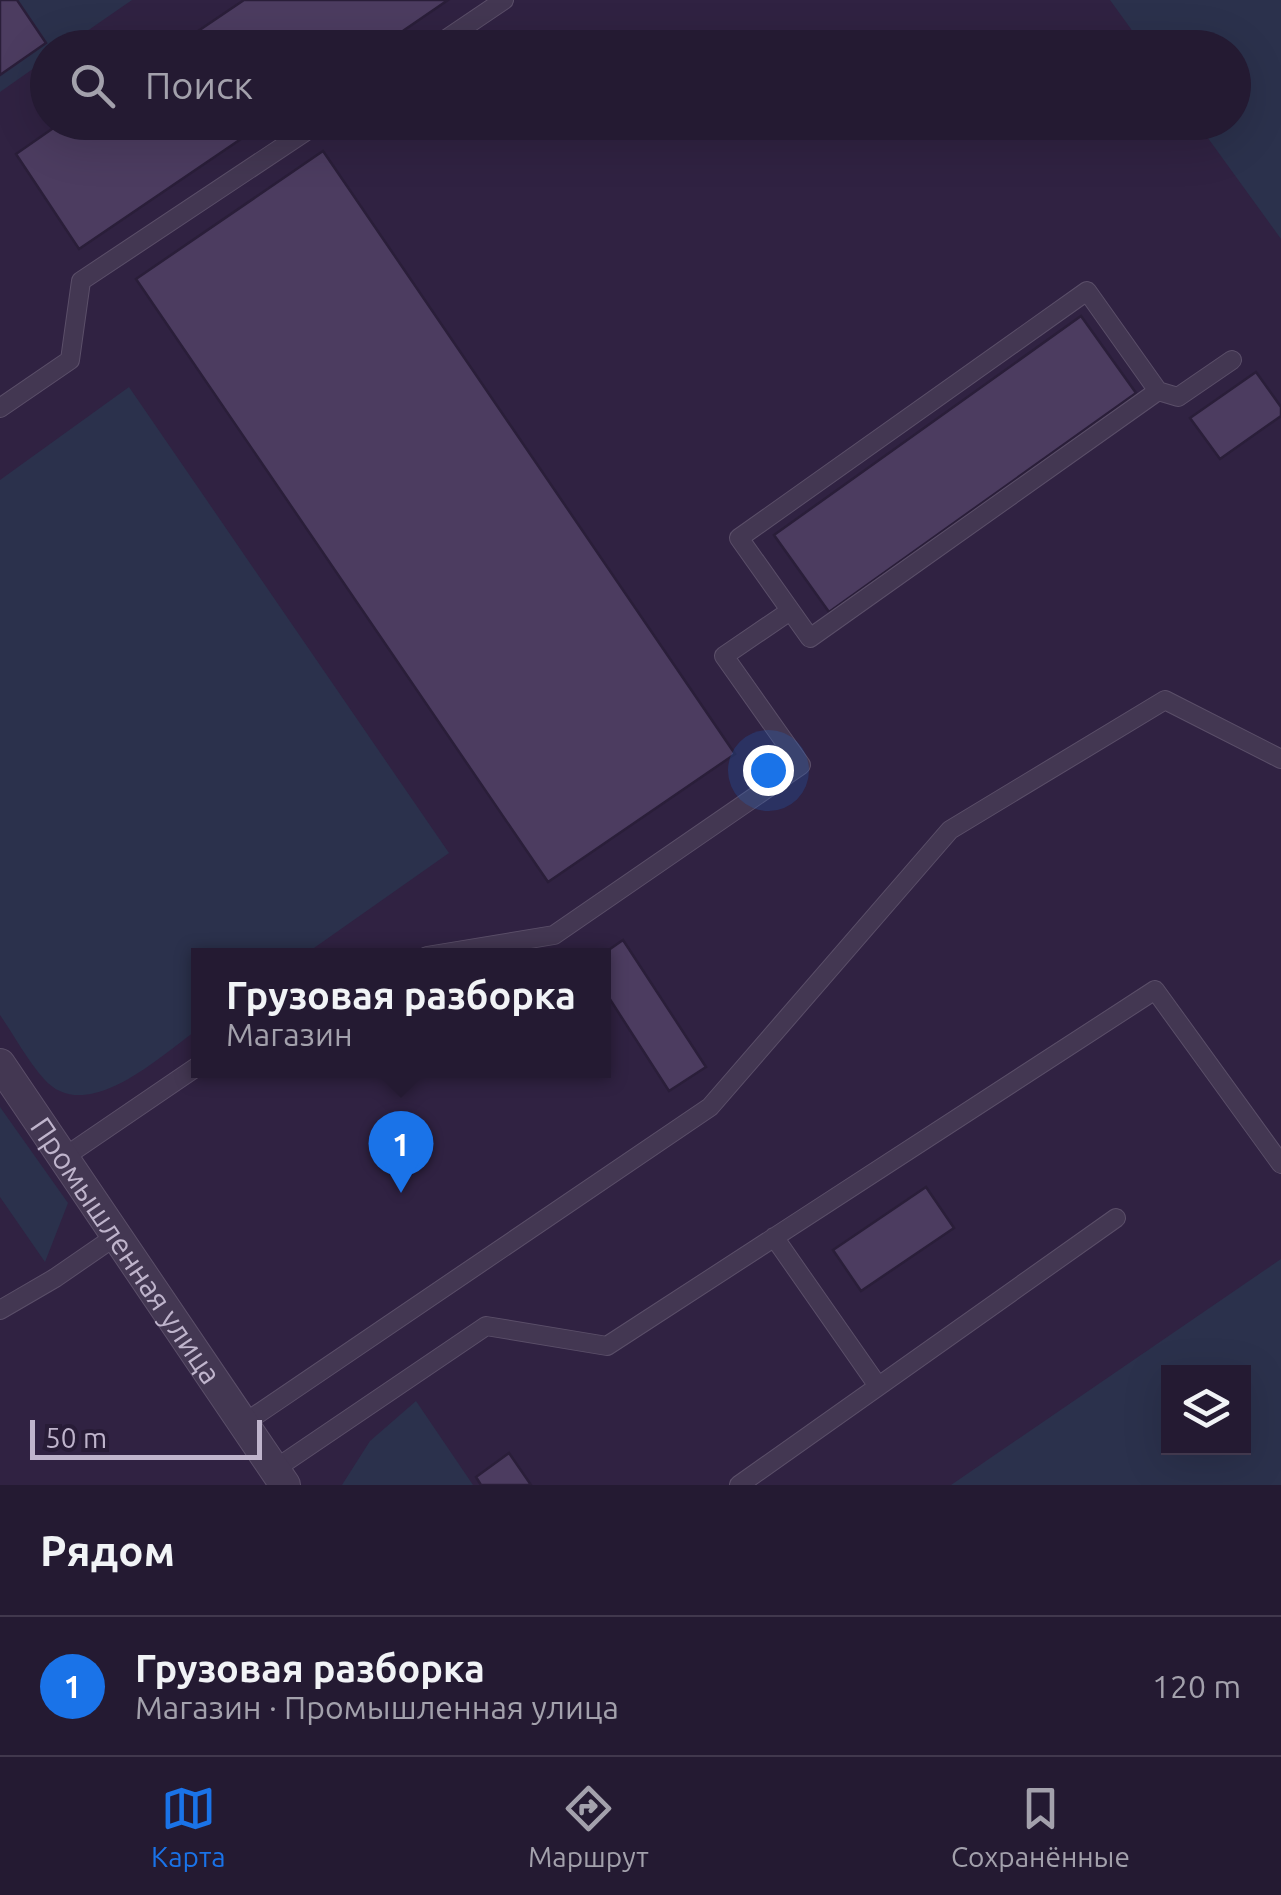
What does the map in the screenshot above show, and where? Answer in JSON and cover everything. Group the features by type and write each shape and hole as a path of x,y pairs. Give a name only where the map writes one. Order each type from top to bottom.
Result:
{"street":[{"name":"Промышленная улица","path":"0,1064 280,1477"}],"lane":[{"path":"459,30 504,0"},
{"path":"0,408 70,360 81,281 293,140"},
{"path":"1158,391 810,638 738,538 1087,290 1158,391 1178,397 1232,360"},
{"path":"475,948 554,935 801,765 724,656 790,611"},
{"path":"243,1424 710,1107 950,830 1166,700 1281,759"},
{"path":"280,1477 486,1326 607,1346 1155,990 1281,1164"},
{"path":"63,1158 191,1071"},
{"path":"738,1485 1116,1218"},
{"path":"0,1310 56,1278 116,1236"},
{"path":"774,1237 878,1386"}],"shaded area":[{"path":"0,0 132,0 89,30 30,30 30,71 0,92"},
{"path":"1110,0 1281,0 1281,239 1209,140 1251,140 1251,30 1132,30"},
{"path":"129,387 449,853 314,948 191,948 191,1034 123,1082 81,1095 61,1092 44,1079 0,1015 0,480"},
{"path":"0,1107 68,1203 45,1262 0,1197"},
{"path":"1281,1259 1281,1485 951,1485"},
{"path":"416,1401 473,1485 342,1485 370,1441"}],"building":[{"path":"0,0 17,0 37,30 30,30 30,54 0,75"},
{"path":"244,0 448,0 404,30 200,30"},
{"path":"36,140 239,140 79,249 16,154"},
{"path":"323,151 735,754 548,882 136,279"},
{"path":"1081,316 1136,393 829,612 774,535"},
{"path":"1256,372 1281,407 1281,416 1220,459 1190,418"},
{"path":"623,940 706,1067 669,1091 611,1001 611,948"},
{"path":"926,1187 954,1228 861,1291 833,1250"},
{"path":"509,1453 531,1485 481,1485 476,1477"}],"place":[{"name":"Грузовая разборка","path":"401,1193"}]}
